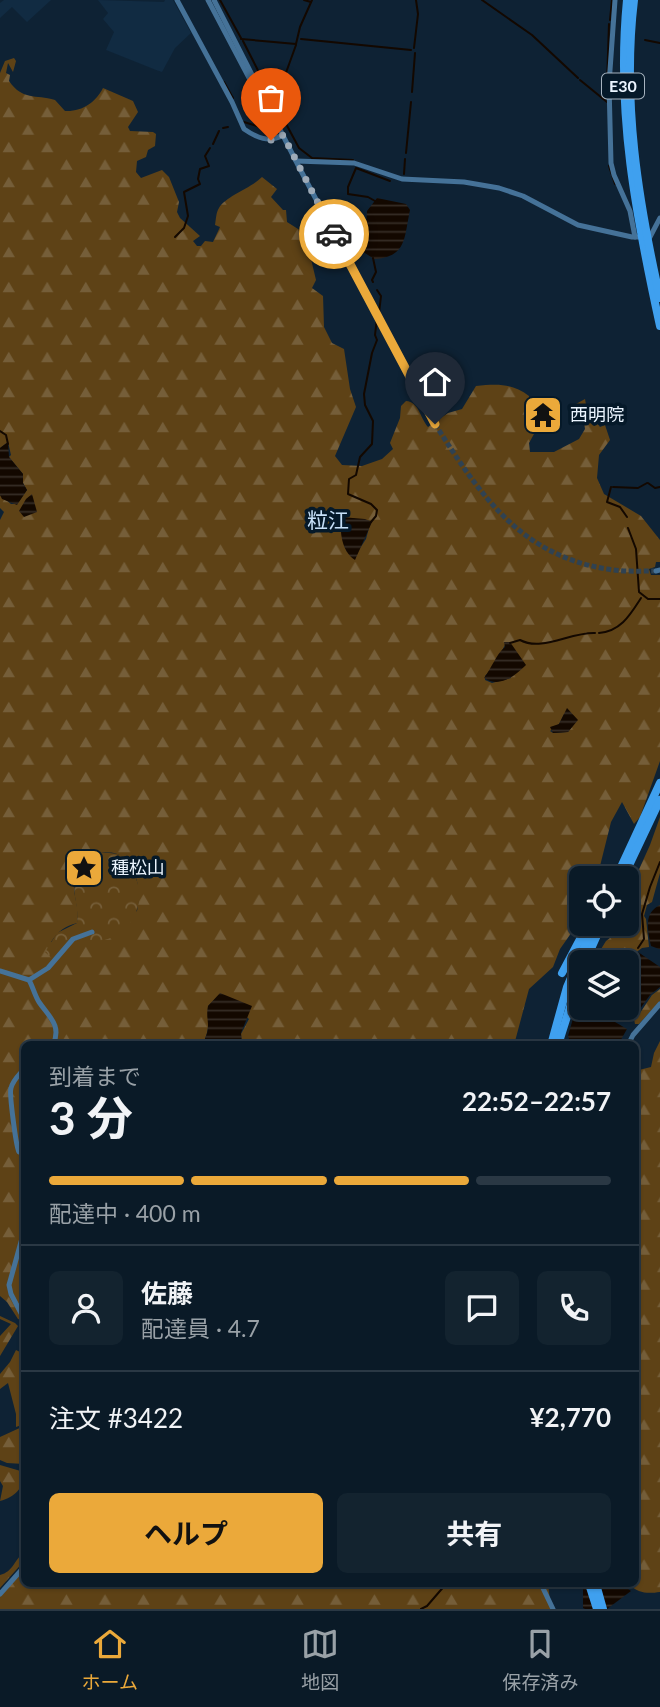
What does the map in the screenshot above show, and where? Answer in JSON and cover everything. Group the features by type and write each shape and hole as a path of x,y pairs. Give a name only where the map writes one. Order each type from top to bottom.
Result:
{"highway":[{"name":"E30","path":"627,0 623,81 632,171 639,229 660,326"},
{"name":"E30","path":"634,0 629,81 632,171 660,298"},
{"path":"622,866 660,783"},
{"path":"629,866 660,800"},
{"path":"562,973 582,936"},
{"path":"552,1041 568,987 589,936"},
{"path":"560,1041 569,1009"},
{"path":"590,1587 597,1609"},
{"path":"597,1587 603,1609"}],"street":[{"path":"177,0 244,129 264,139 282,136"},
{"path":"208,0 435,424"},
{"path":"214,0 282,136"},
{"path":"615,0 609,84 611,163 630,211 635,237"},
{"path":"296,162 354,163 402,180 464,181 504,189 578,225 635,237 650,237 660,218"},
{"path":"29,980 48,968 68,943 80,934 93,932"},
{"path":"0,971 29,980 39,1002 53,1019 56,1035 54,1041"},
{"path":"630,1041 660,1004"},
{"path":"21,1073 9,1094 16,1127 15,1143 21,1153"},
{"path":"21,1242 9,1285 21,1313"},
{"path":"0,1594 21,1570"},
{"path":"542,1587 553,1609"}],"shaded area":[{"path":"4,0 51,0 27,22 12,7 0,18 0,3"},
{"path":"98,0 173,0 191,33 175,48 162,72 156,70 106,50 114,32 103,19 108,13"},
{"path":"377,198 406,204 410,210 405,237 398,250 374,259 362,251 355,240 358,232 366,227 367,211"},
{"path":"8,442 9,457 23,474 23,483 27,490 17,505 2,499 0,495 0,448"},
{"path":"32,494 37,512 24,517 19,511"},
{"path":"341,517 372,522 355,560 344,546"},
{"path":"504,642 510,642 526,665 506,680 490,681 484,678 505,647"},
{"path":"567,708 578,720 568,732 553,733 550,727 559,724"},
{"path":"660,905 659,949 651,946 648,922 651,913"},
{"path":"639,953 660,967 660,987 639,1010"},
{"path":"220,993 252,1006 241,1033 242,1041 204,1041 208,1028 208,1006"},
{"path":"573,1020 612,1020 627,1029 620,1041 570,1041 568,1036"},
{"path":"583,1587 625,1587 631,1591 607,1609 583,1608"}],"green space":[{"path":"14,58 16,61 13,72 8,63 6,73 10,75 9,81 14,87 24,94 55,100 65,111 88,105 103,88 133,101 138,112 128,127 130,131 156,134 155,146 148,150 146,157 137,161 136,172 141,178 162,170 169,177 179,202 177,212 180,218 200,236 193,241 197,246 201,246 205,241 213,242 220,227 215,225 217,212 222,204 262,177 277,189 271,197 286,210 287,222 306,234 317,230 319,232 317,235 320,242 311,259 316,280 312,288 323,296 324,327 332,343 344,349 350,389 356,407 335,456 342,465 362,466 382,459 393,449 390,443 400,418 401,406 406,401 417,407 428,427 448,413 462,409 476,386 498,385 516,389 529,396 534,434 529,443 530,452 554,452 579,439 585,429 583,416 575,407 585,399 587,410 600,427 605,425 610,440 599,455 597,478 604,494 641,516 660,540 660,562 656,562 655,567 649,569 651,575 660,575 660,761 640,817 634,824 622,802 611,822 600,866 569,866 569,936 553,967 529,989 515,1041 242,1041 241,1034 249,1019 220,994 208,1006 208,1030 204,1041 21,1041 21,1320 0,1296 0,520 4,512 0,508 0,495 11,504 17,504 27,490 23,483 23,474 9,457 11,455 8,442 0,448 0,73 5,61","holes":["341,517 371,521 366,539 357,553 347,552 342,537","505,645 511,678 492,683 485,680","564,714 577,720 568,732 550,731 559,724","97,853 122,856 133,869 138,886 137,911 74,941 66,948 51,942 62,930 77,923 74,887 78,872"]},
{"path":"660,817 660,873 652,902 647,905 644,916 649,947 639,950 600,950 612,936 639,936 639,869"},
{"path":"97,853 118,854 130,863 139,890 138,908 130,923 117,935 100,941 77,939 66,948 57,963 45,952 57,933 77,923 74,888 77,875 86,861"},
{"path":"660,989 660,1001 639,1024 635,1024 634,1020 639,1020 639,1013"},
{"path":"660,1041 660,1592 651,1593 633,1587 639,1587 639,1070 651,1067"},
{"path":"0,1316 18,1326 0,1356 0,1336 11,1324 0,1319"},
{"path":"16,1350 21,1352 21,1425 16,1427 16,1414 8,1383 0,1389 0,1374"},
{"path":"21,1427 21,1464 0,1460 0,1437"},
{"path":"0,1465 21,1471 18,1491 0,1501 3,1486 0,1481"},
{"path":"21,1556 21,1564 0,1588 0,1575 8,1571"},
{"path":"21,1572 21,1587 548,1587 551,1609 0,1609 0,1595"}],"waterway":[{"path":"220,0 241,38"},
{"path":"304,0 311,2"},
{"path":"241,39 296,44 312,0"},
{"path":"414,48 418,14 416,0"},
{"path":"482,0 532,35 578,78"},
{"path":"610,20 612,0"},
{"path":"607,84 609,24"},
{"path":"301,39 411,50"},
{"path":"645,40 660,43"},
{"path":"243,41 270,94 277,98"},
{"path":"275,103 296,45"},
{"path":"412,92 415,53"},
{"path":"580,80 607,102"},
{"path":"224,82 233,98"},
{"path":"406,153 411,102"},
{"path":"277,107 299,148 312,158 353,160"},
{"path":"244,122 263,128"},
{"path":"223,128 228,127"},
{"path":"213,144 219,131"},
{"path":"175,237 184,228 188,216 184,192 200,184 200,169 209,166 205,156 210,148"},
{"path":"404,174 405,159"},
{"path":"609,166 615,184"},
{"path":"375,201 368,197 348,194 356,168 390,181"},
{"path":"373,258 376,272 373,282"},
{"path":"377,290 381,296 379,313"},
{"path":"371,522 377,510 371,504 348,494 349,479 356,475 360,457 372,444 373,421 365,405 364,394 377,340 377,318"},
{"path":"0,431 6,435 8,444"},
{"path":"613,487 638,488 647,483"},
{"path":"648,483 655,488 660,487"},
{"path":"611,487 607,502 620,507 627,517"},
{"path":"628,528 636,549 639,592 648,599 660,599"},
{"path":"599,633 619,626 641,598"},
{"path":"510,643 520,640 547,643 595,633"},
{"path":"638,948 644,939 642,914 660,862"},
{"path":"421,1609 443,1587"}],"tunnel":[{"path":"435,424 486,497 504,517 526,535 549,550 576,562 613,570 656,571"}],"way so far":[{"path":"271,140 283,135 334,234"}],"place":[{"name":"西明院","path":"543,415"},
{"name":"種松山","path":"84,868"}],"district":[{"name":"粒江","path":"328,521"}],"route":[{"path":"334,234 435,424"}]}
